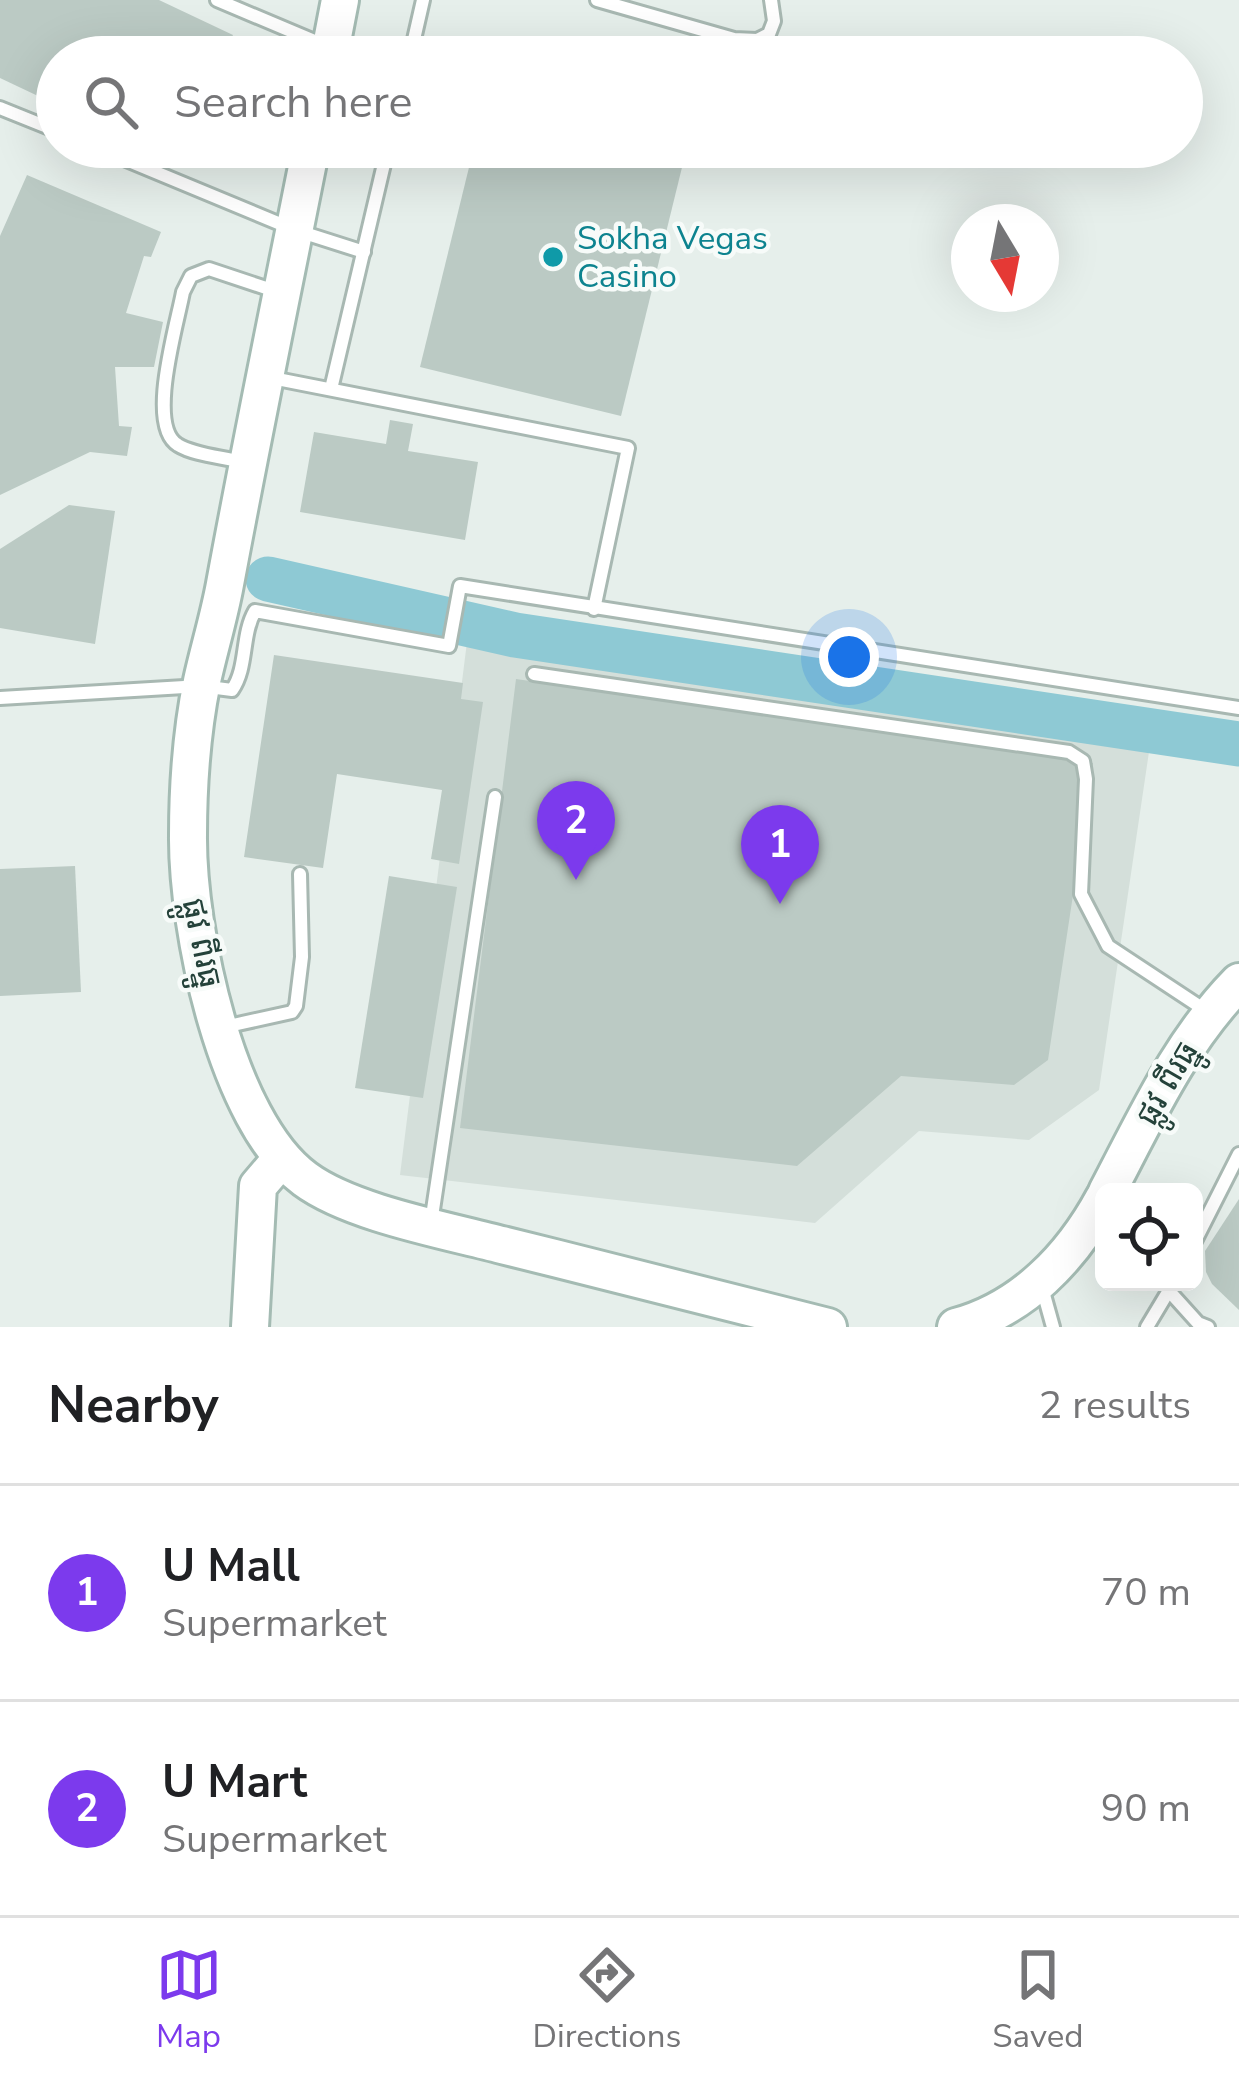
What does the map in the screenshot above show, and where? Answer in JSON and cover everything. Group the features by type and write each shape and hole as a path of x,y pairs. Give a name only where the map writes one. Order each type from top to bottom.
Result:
{"main road":[{"path":"332,36 340,0"},
{"name":"ផ្លូវ ពីរធ្នូ","path":"307,168 223,597 201,686 188,832 189,881 239,1087 280,1159 308,1182 337,1195 430,1226 828,1327"},
{"name":"ផ្លូវ ពីរធ្នូ","path":"1112,1183 1175,1064 1209,1013 1239,982"},
{"path":"250,1327 258,1186 280,1159"},
{"name":"ផ្លូវ ពីរធ្នូ","path":"956,1327 1013,1303 1040,1282 1095,1214"}],"lane":[{"path":"217,0 295,36"},
{"path":"415,36 423,0"},
{"path":"597,0 724,36"},
{"path":"766,36 775,6 771,0"},
{"path":"0,108 36,123"},
{"path":"146,168 295,230 364,252"},
{"path":"331,389 383,168"},
{"path":"248,464 178,446 165,432 162,408 182,292 191,276 209,269 282,293"},
{"path":"266,377 628,448 594,609"},
{"path":"0,698 201,686 232,690 255,611 449,646 460,586 1239,708"},
{"path":"534,674 1070,752 1083,760 1081,894 1098,931 1108,946 1209,1013"},
{"path":"430,1226 495,797"},
{"path":"221,1028 292,1012 296,1006 302,957 300,874"},
{"path":"1203,1225 1239,1154"},
{"path":"1040,1282 1053,1327"},
{"path":"1147,1327 1170,1291"},
{"path":"1175,1291 1198,1322 1208,1327"}],"shaded area":[{"path":"470,618 1154,718 1099,1090 1029,1140 919,1131 815,1223 400,1175"}],"building":[{"path":"0,0 159,0 233,35 36,36 36,95 0,78"},
{"name":"Sokha Vegas Casino","path":"469,168 682,168 621,416 420,367"},
{"path":"27,175 161,232 151,257 144,256 126,313 163,322 154,367 115,367 119,426 132,427 127,456 90,452 0,495 0,236"},
{"path":"390,420 413,424 408,451 478,462 465,540 300,512 314,432 386,444"},
{"path":"69,505 115,511 95,644 0,628 0,549"},
{"path":"274,655 463,683 461,699 483,702 459,864 431,859 442,790 337,774 323,868 244,857"},
{"path":"516,679 1093,763 1048,1060 1014,1085 901,1076 797,1166 460,1128"},
{"path":"75,866 81,992 0,996 0,869"},
{"path":"389,876 457,887 423,1098 355,1088"},
{"path":"1239,1199 1239,1310 1212,1284 1205,1251"}],"waterway":[{"path":"268,579 515,635 1239,744"}],"place":[{"name":"Sokha Vegas Casino","path":"553,257"},
{"name":"U Mart","path":"576,880"},
{"name":"U Mall","path":"780,904"}]}
